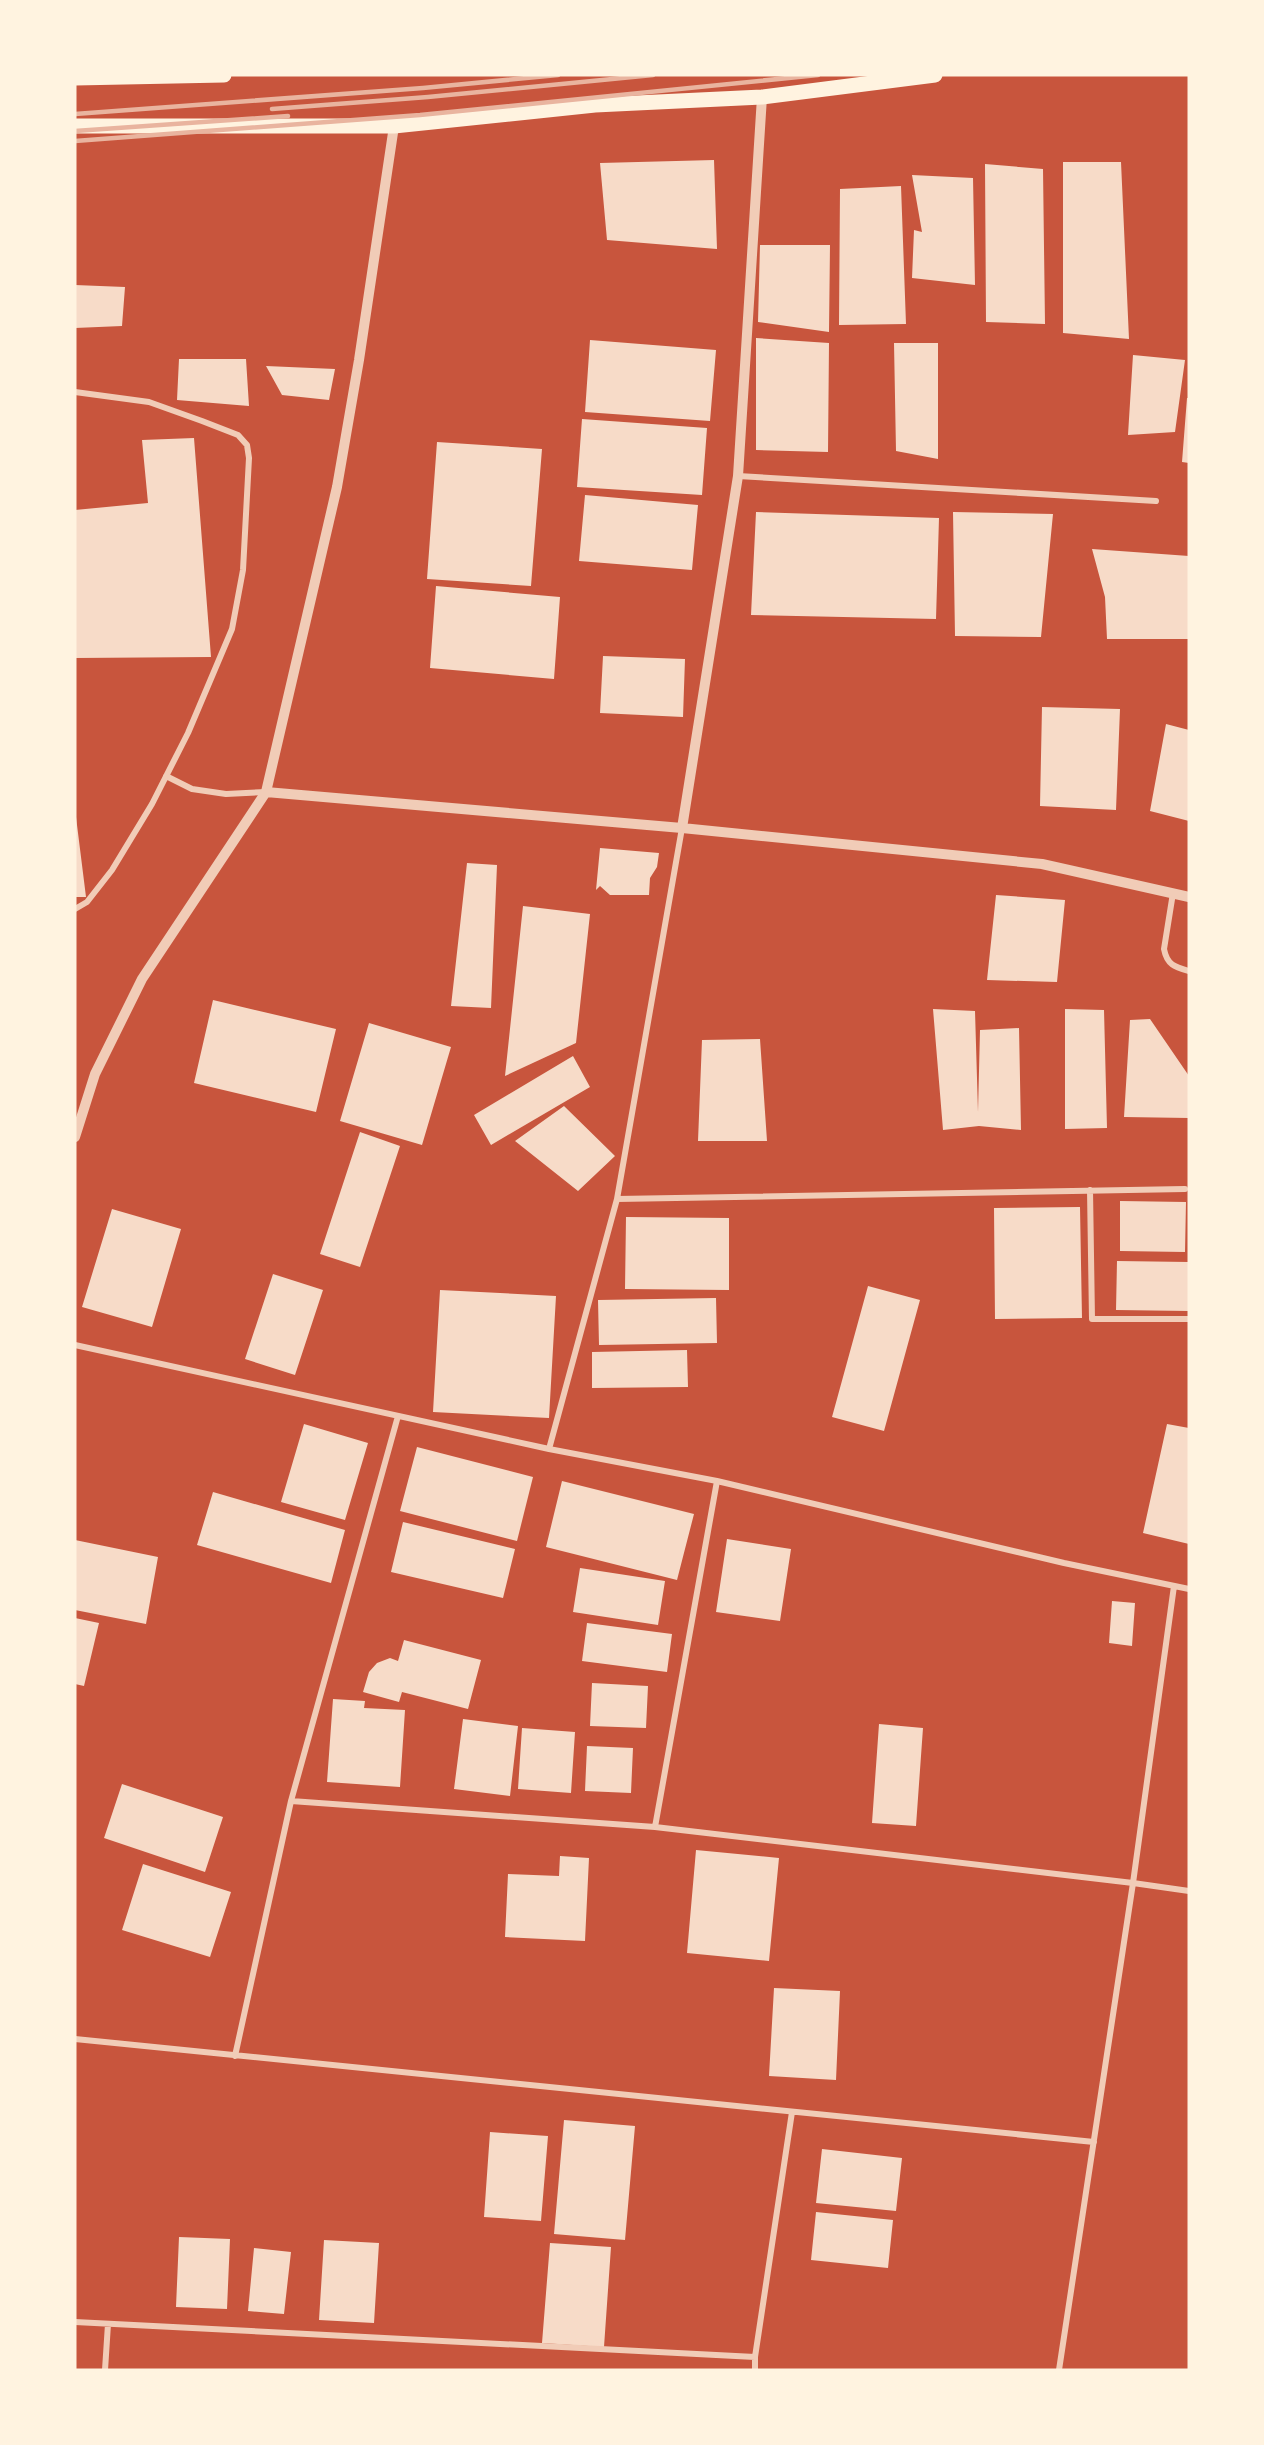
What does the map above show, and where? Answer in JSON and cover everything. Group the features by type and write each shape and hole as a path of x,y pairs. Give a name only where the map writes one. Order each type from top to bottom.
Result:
{"main road":[{"path":"75,78 224,75"},
{"path":"75,126 394,126 595,105 762,97 935,75"}],"street":[{"path":"549,1449 617,1199 682,828 738,476 762,97"},
{"path":"75,1137 95,1074 142,979 266,792 337,487 359,360 394,126"},
{"path":"75,392 149,402 238,435 247,445 249,458 243,570 232,629 188,734 152,804 112,870 87,902 75,909"},
{"path":"738,476 1156,501"},
{"path":"166,776 192,789 225,794 266,792 682,828 1042,864 1189,897"},
{"path":"1173,893 1164,949 1165,957 1169,964 1189,971"},
{"path":"617,1199 1185,1189"},
{"path":"1090,1190 1092,1319 1189,1319"},
{"path":"75,1345 549,1449 717,1481 1189,1589"},
{"path":"235,2056 291,1801 398,1416"},
{"path":"655,1827 717,1481"},
{"path":"1059,2370 1133,1883 1174,1586"},
{"path":"291,1801 655,1827 1133,1883 1189,1892"},
{"path":"75,2039 1094,2142"},
{"path":"755,2370 755,2357 792,2112"},
{"path":"75,2322 755,2357"},
{"path":"105,2370 108,2324"}],"building":[{"path":"714,160 717,249 607,240 600,163"},
{"path":"1063,162 1121,162 1129,339 1063,333"},
{"path":"985,164 1043,169 1045,324 986,322"},
{"path":"912,175 973,178 975,285 912,278 914,230 922,232"},
{"path":"901,186 906,324 839,325 840,189"},
{"path":"760,245 830,245 829,332 758,322"},
{"path":"75,285 125,287 122,326 75,328"},
{"path":"756,338 829,343 828,452 756,450"},
{"path":"590,340 716,350 710,421 585,412"},
{"path":"894,343 938,343 938,459 896,451"},
{"path":"1133,355 1185,360 1175,432 1128,435"},
{"path":"179,359 246,359 249,406 177,400"},
{"path":"266,366 335,369 329,400 282,395"},
{"path":"1187,398 1189,398 1189,463 1182,462"},
{"path":"582,419 707,428 702,495 577,487"},
{"path":"194,438 211,657 75,658 75,510 148,503 142,440"},
{"path":"437,442 542,449 531,586 427,579"},
{"path":"585,495 698,505 692,570 579,561"},
{"path":"756,512 939,518 936,619 751,615"},
{"path":"953,512 1053,514 1041,637 955,636"},
{"path":"1092,549 1189,556 1189,639 1107,639 1105,597"},
{"path":"436,586 560,597 554,679 430,668"},
{"path":"603,656 685,659 683,717 600,713"},
{"path":"1042,707 1120,709 1116,810 1040,806"},
{"path":"1166,724 1189,730 1189,821 1150,811"},
{"path":"76,817 86,897 75,897"},
{"path":"600,848 659,853 657,867 650,878 649,895 610,895 600,886 596,890"},
{"path":"467,863 497,865 491,1008 451,1006"},
{"path":"996,895 1065,900 1057,982 987,980"},
{"path":"523,906 590,914 576,1043 505,1076"},
{"path":"213,1000 336,1029 316,1112 194,1083"},
{"path":"933,1009 975,1011 978,1112 980,1030 1019,1028 1021,1130 979,1126 943,1130"},
{"path":"1065,1009 1104,1010 1107,1128 1065,1129"},
{"path":"1150,1019 1189,1076 1189,1118 1124,1117 1130,1020"},
{"path":"369,1023 451,1047 422,1145 340,1121"},
{"path":"760,1039 767,1141 698,1141 702,1040"},
{"path":"573,1056 590,1087 491,1145 474,1115"},
{"path":"564,1106 615,1156 578,1191 515,1141"},
{"path":"360,1132 400,1146 360,1267 320,1254"},
{"path":"1120,1201 1186,1202 1185,1252 1120,1251"},
{"path":"1080,1207 1082,1318 995,1319 994,1208"},
{"path":"112,1209 181,1229 152,1327 82,1307"},
{"path":"626,1217 729,1218 729,1290 625,1289"},
{"path":"1117,1261 1189,1262 1189,1311 1116,1310"},
{"path":"273,1274 323,1290 295,1375 245,1359"},
{"path":"868,1286 920,1300 884,1431 832,1417"},
{"path":"440,1290 556,1296 549,1418 433,1412"},
{"path":"716,1298 717,1343 599,1345 598,1300"},
{"path":"687,1350 688,1387 592,1388 592,1352"},
{"path":"304,1424 368,1443 345,1520 281,1502"},
{"path":"1167,1424 1189,1428 1189,1544 1143,1533"},
{"path":"417,1447 533,1477 517,1541 400,1511"},
{"path":"562,1481 694,1514 677,1580 546,1547"},
{"path":"213,1492 345,1530 331,1583 197,1545"},
{"path":"403,1522 515,1549 503,1598 391,1572"},
{"path":"727,1539 791,1549 780,1621 716,1612"},
{"path":"75,1540 158,1557 146,1624 75,1610"},
{"path":"580,1568 665,1581 658,1625 573,1612"},
{"path":"1112,1601 1135,1603 1132,1646 1109,1643"},
{"path":"75,1618 99,1623 84,1686 75,1684"},
{"path":"587,1623 672,1634 667,1672 582,1661"},
{"path":"404,1640 481,1660 468,1709 402,1692 399,1702 363,1692 369,1672 377,1663 390,1658 398,1661"},
{"path":"592,1683 648,1686 646,1728 590,1726"},
{"path":"333,1699 365,1701 364,1708 405,1710 400,1787 327,1782"},
{"path":"463,1719 518,1726 510,1796 454,1789"},
{"path":"879,1724 923,1728 916,1826 872,1823"},
{"path":"522,1728 575,1732 571,1793 518,1789"},
{"path":"587,1746 633,1748 631,1793 585,1791"},
{"path":"122,1784 223,1817 205,1872 104,1838"},
{"path":"696,1850 779,1858 769,1961 687,1953"},
{"path":"560,1856 589,1858 585,1941 505,1937 508,1874 559,1876"},
{"path":"143,1864 231,1892 210,1957 122,1930"},
{"path":"774,1988 840,1991 836,2080 769,2076"},
{"path":"564,2120 635,2126 625,2240 554,2234"},
{"path":"490,2132 548,2136 541,2221 484,2217"},
{"path":"822,2149 902,2158 896,2211 816,2203"},
{"path":"816,2212 893,2220 888,2268 811,2260"},
{"path":"179,2237 230,2239 227,2309 176,2307"},
{"path":"324,2240 379,2243 374,2323 319,2320"},
{"path":"550,2243 611,2247 604,2347 542,2343"},
{"path":"254,2248 291,2252 284,2314 248,2311"}],"railway":[{"path":"75,114 423,88 558,75"},
{"path":"272,109 428,97 653,75"},
{"path":"75,141 420,115 818,75"},
{"path":"75,131 288,116"}]}
